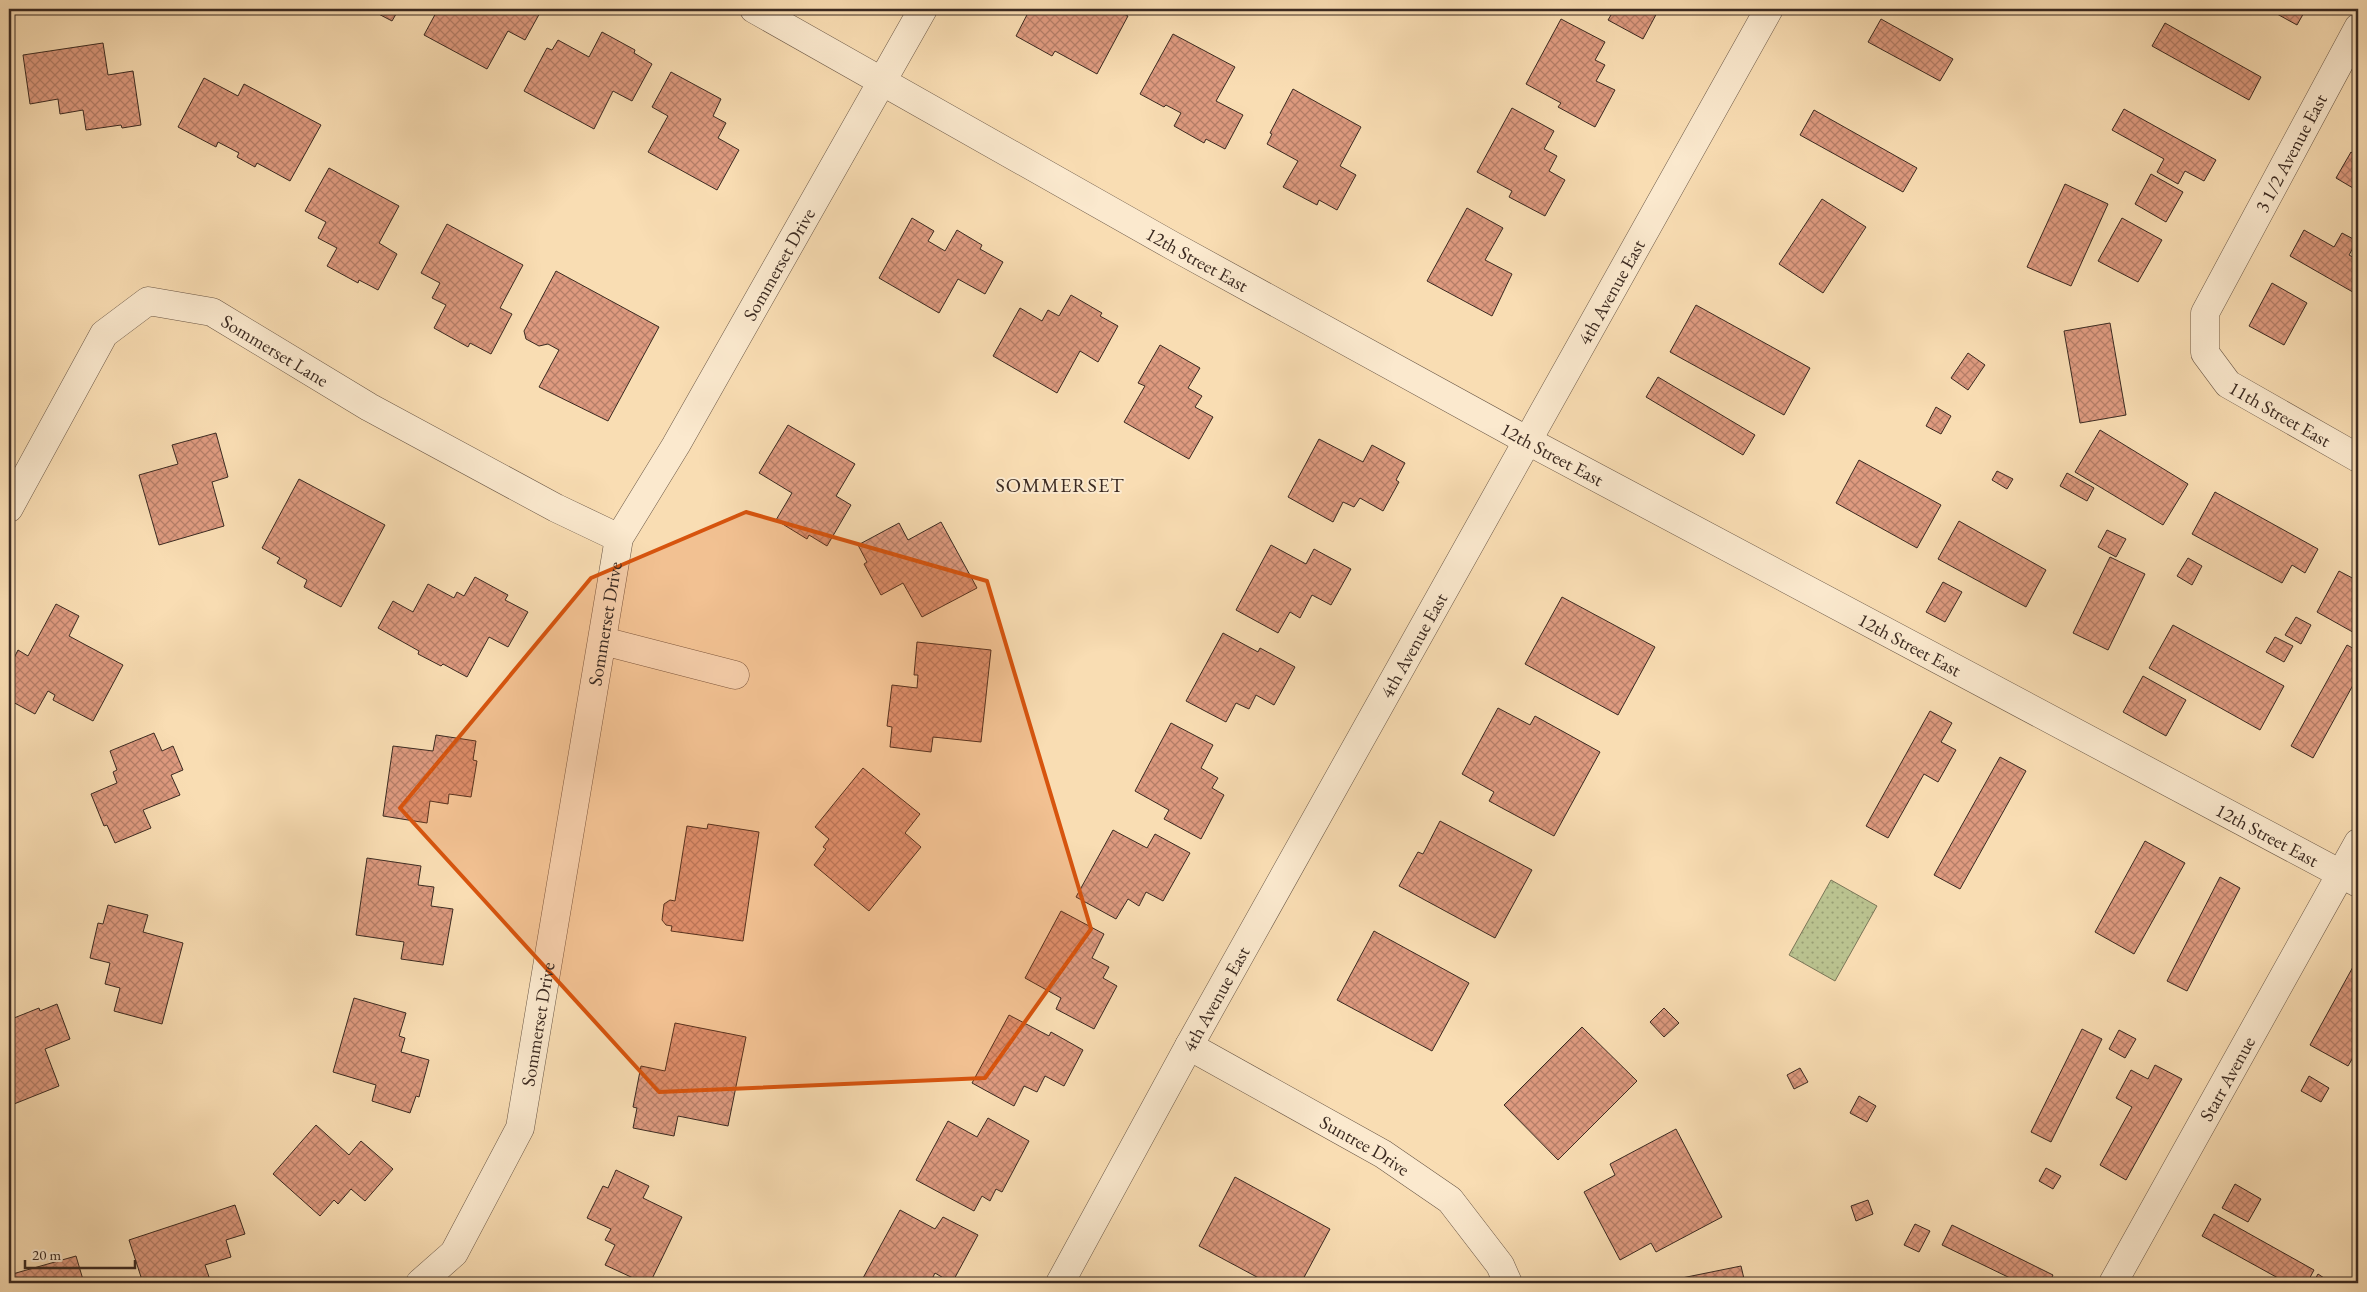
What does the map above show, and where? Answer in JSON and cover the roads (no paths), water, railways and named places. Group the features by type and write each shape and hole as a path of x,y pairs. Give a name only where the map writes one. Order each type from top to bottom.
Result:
{"street":[{"name":"12th Street East","path":"754,9 1173,246 1528,441 2350,879"},
{"name":"Sommerset Drive","path":"420,1283 454,1253 520,1128 619,538 676,445 923,9"},
{"name":"4th Avenue East","path":"1060,1283 1189,1046 1768,9"},
{"name":"3 1/2 Avenue East","path":"2224,277 2358,28"},
{"name":"11th Street East","path":"2224,277 2205,314 2205,353 2228,384 2358,458"},
{"name":"Sommerset Lane","path":"9,508 104,334 148,300 212,312 368,407 556,508 619,538"},
{"path":"603,641 735,675"},
{"name":"Starr Avenue","path":"2113,1283 2350,879 2358,843"},
{"name":"Suntree Drive","path":"1189,1046 1383,1154 1450,1200 1500,1265 1508,1283"}],"district":[{"name":"SOMMERSET","path":"1060,485"}]}
